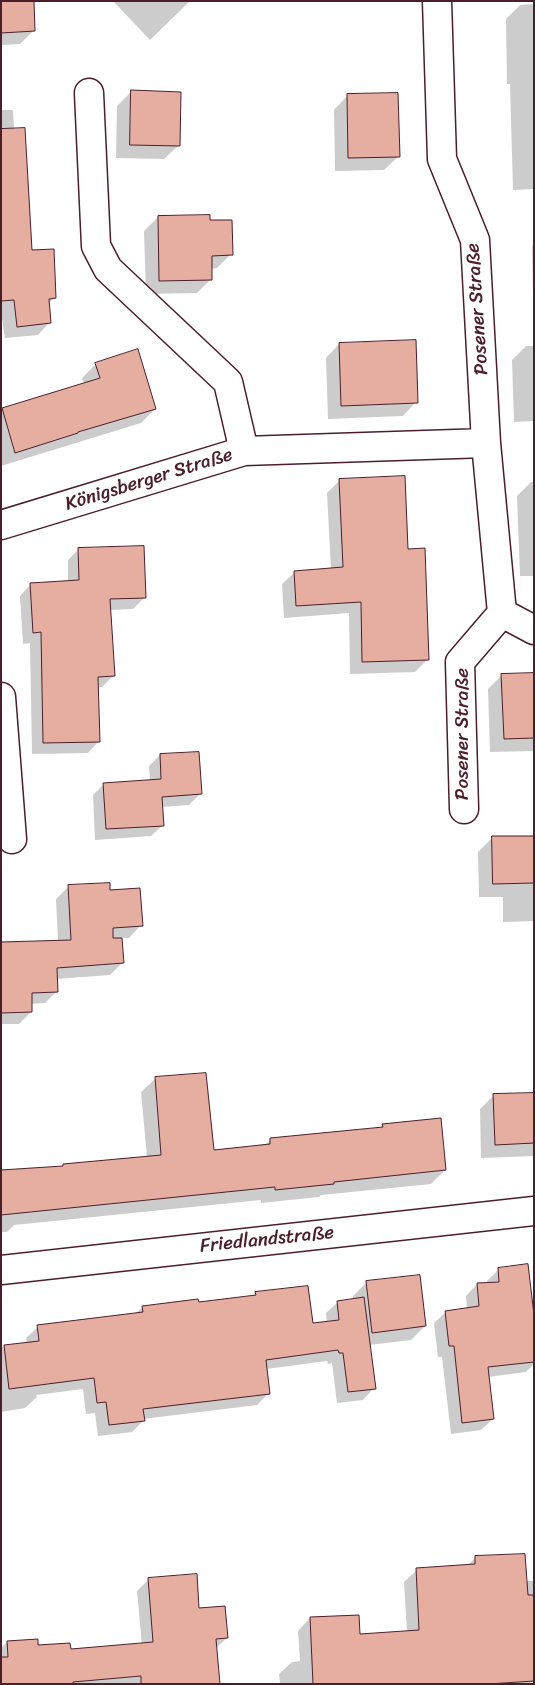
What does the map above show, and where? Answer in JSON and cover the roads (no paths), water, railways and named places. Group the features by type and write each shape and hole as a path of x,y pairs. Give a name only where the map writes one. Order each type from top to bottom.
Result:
{"street":[{"name":"Posener Straße","path":"437,1 442,159 475,240 486,444 502,613 460,662 464,809"},
{"name":"Königsberger Straße","path":"1,525 244,451 228,382 108,269 96,246 89,93"},
{"path":"244,451 486,444"},
{"path":"502,613 534,630"},
{"path":"1,697 12,839"},
{"name":"Friedlandstraße","path":"1,1270 534,1211"}]}
